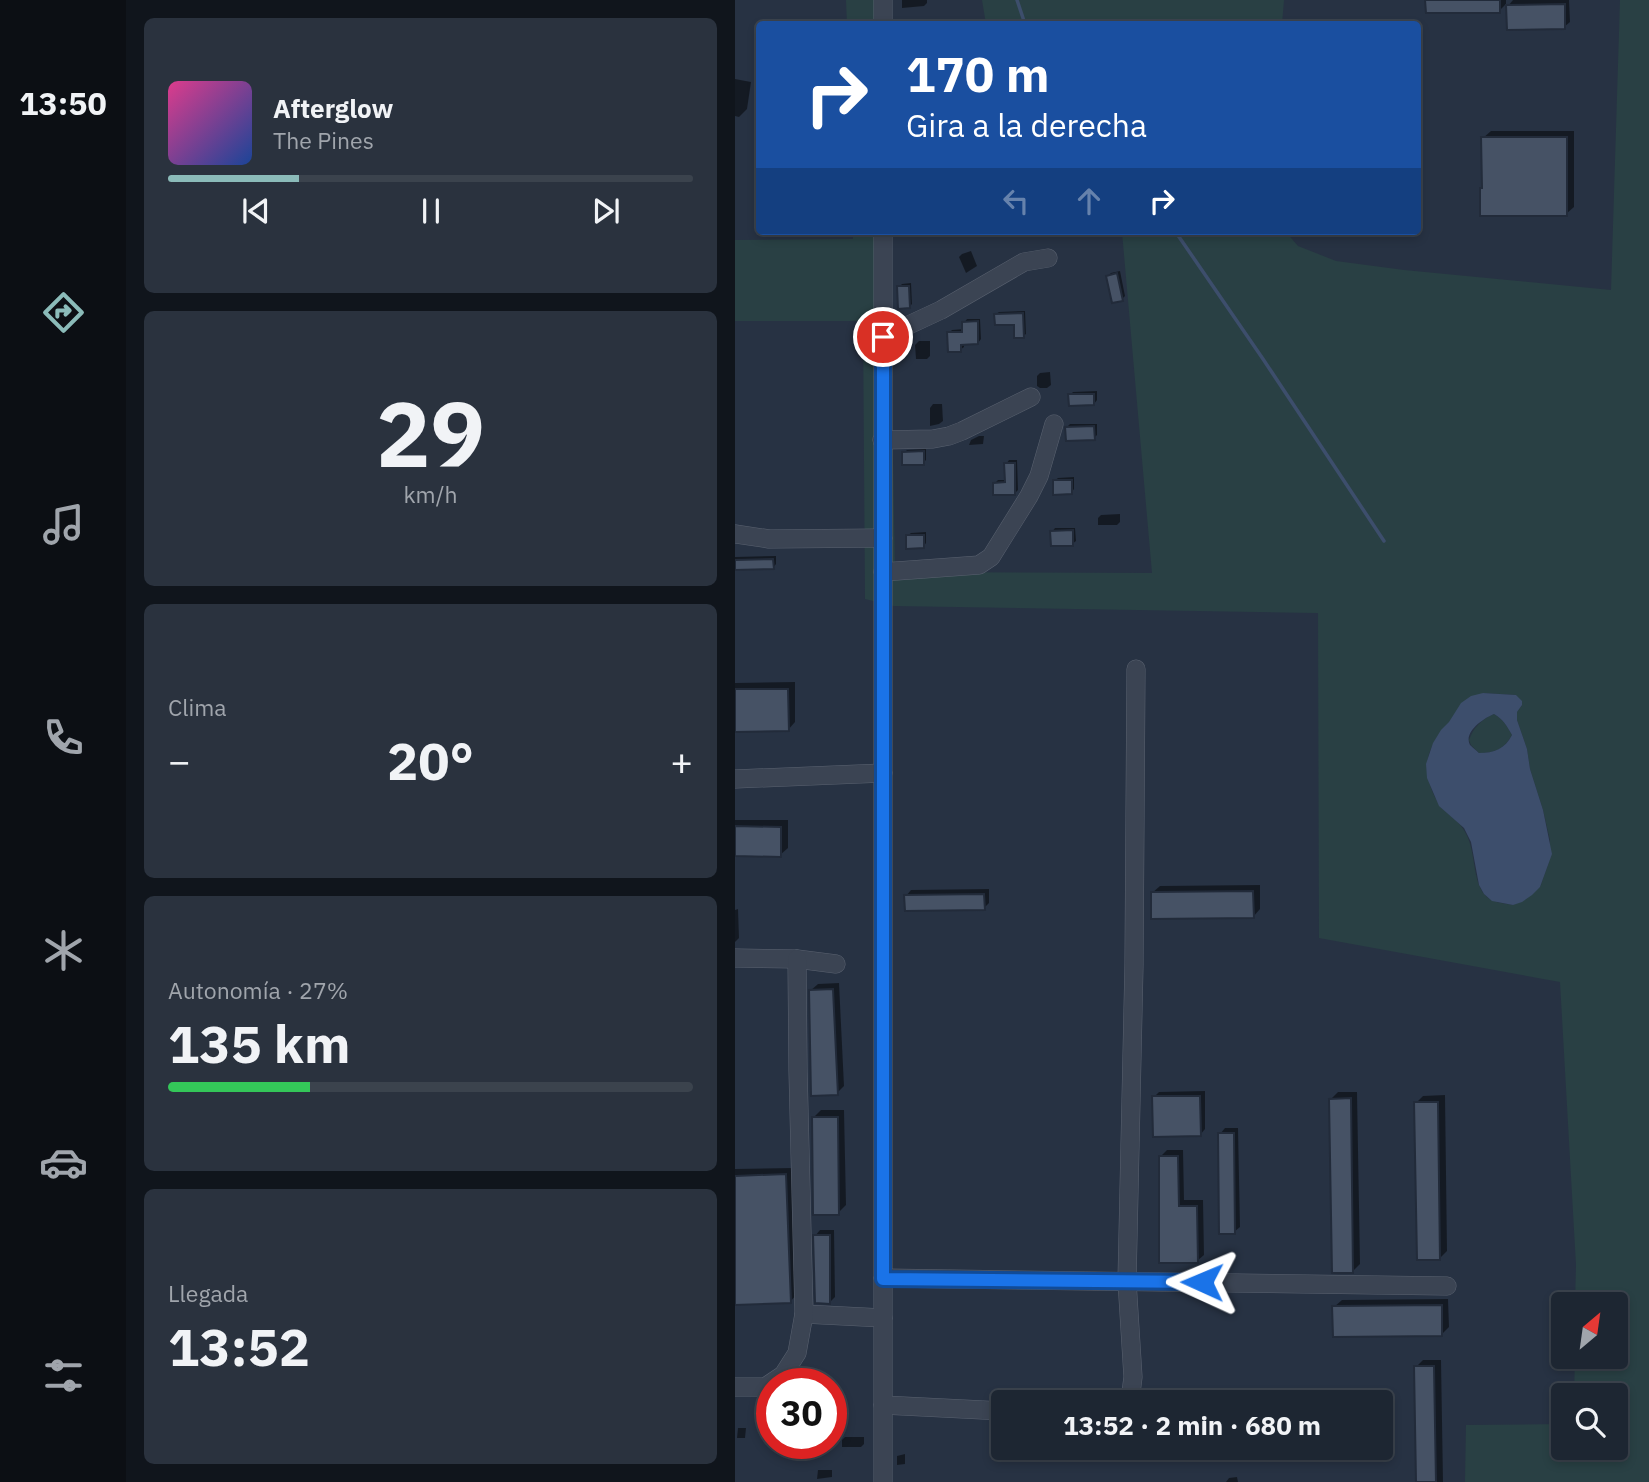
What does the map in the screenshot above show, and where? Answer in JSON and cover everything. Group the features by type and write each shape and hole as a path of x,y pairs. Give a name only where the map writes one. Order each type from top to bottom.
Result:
{"street":[{"path":"883,0 883,21"},
{"path":"883,235 883,1482"},
{"path":"883,337 941,310 1024,262 1048,258"},
{"path":"883,440 949,436 1031,397"},
{"path":"883,572 979,565 991,557 1039,476 1054,424"},
{"path":"735,534 769,540 883,538"},
{"path":"1131,1390 1133,1377 1127,1281 1134,965 1136,668"},
{"path":"735,779 883,773"},
{"path":"735,958 797,959 836,964"},
{"path":"735,1387 765,1387 783,1376 797,1353 804,1314 797,959"},
{"path":"883,1279 1447,1286"},
{"path":"804,1314 883,1318"},
{"path":"883,1405 991,1410"}],"green space":[{"path":"846,0 886,0 886,21 847,21"},
{"path":"982,0 1284,0 1282,21 986,21"},
{"path":"1620,0 1649,0 1649,1482 1465,1482 1466,1425 1551,1424 1551,1460 1628,1460 1628,1383 1574,1383 1575,1369 1628,1369 1628,1292 1575,1292 1560,982 1319,938 1318,613 894,606 865,599 863,321 735,321 735,240 853,239 853,235 889,235 895,572 1152,573 1122,235 1288,235 1298,246 1336,261 1611,290","holes":["1483,693 1516,695 1522,705 1517,712 1550,840 1549,862 1540,887 1513,905 1494,901 1480,888 1468,839 1460,825 1436,800 1429,781 1427,763 1441,732"]},
{"path":"1494,714 1502,720 1512,735 1499,749 1479,753 1469,740 1479,724"}],"water":[{"path":"1483,693 1516,695 1522,701 1517,720 1543,810 1552,854 1540,887 1522,902 1513,905 1492,901 1484,894 1479,885 1471,842 1464,828 1439,806 1427,778 1426,764 1433,743 1461,703 1471,696","holes":["1494,714 1512,735 1499,749 1479,753 1470,745 1469,735 1485,719"]}],"building":[{"path":"1425,0 1500,0 1500,13 1426,13"},
{"path":"1565,4 1565,29 1507,30 1506,5"},
{"path":"1481,137 1567,137 1567,216 1480,216"},
{"path":"1117,273 1123,301 1112,303 1106,276"},
{"path":"897,286 909,286 910,308 898,309"},
{"path":"1023,313 1024,338 1014,338 1014,325 995,325 994,314"},
{"path":"978,321 978,344 961,345 961,352 948,352 947,332 962,332 962,322"},
{"path":"1068,394 1094,394 1094,405 1069,406"},
{"path":"1094,426 1095,440 1066,441 1065,427"},
{"path":"924,451 924,465 902,465 902,452"},
{"path":"1004,463 1015,463 1015,495 993,495 993,483 1005,482"},
{"path":"1053,480 1072,480 1072,494 1053,495"},
{"path":"1073,530 1073,546 1051,546 1050,531"},
{"path":"906,535 924,535 924,548 906,549"},
{"path":"773,559 774,569 735,570 735,560"},
{"path":"735,689 788,689 789,731 735,732"},
{"path":"735,826 781,827 781,857 735,856"},
{"path":"1253,891 1254,918 1151,919 1151,892"},
{"path":"984,894 985,910 905,911 904,895"},
{"path":"833,989 838,1095 811,1096 809,990"},
{"path":"1152,1096 1200,1096 1201,1136 1153,1137"},
{"path":"1351,1098 1353,1273 1332,1273 1329,1099"},
{"path":"1414,1102 1438,1102 1440,1260 1417,1260"},
{"path":"812,1117 838,1117 839,1215 813,1215"},
{"path":"1218,1133 1234,1133 1235,1234 1219,1234"},
{"path":"1159,1156 1178,1156 1179,1206 1197,1206 1198,1263 1159,1263"},
{"path":"786,1174 791,1303 735,1305 735,1176"},
{"path":"813,1235 830,1235 830,1304 815,1303"},
{"path":"1442,1305 1442,1336 1333,1337 1332,1306"},
{"path":"1414,1366 1434,1366 1436,1482 1416,1482"}],"waterway":[{"path":"1017,0 1024,21"},
{"path":"1178,235 1384,541"}],"route":[{"path":"883,337 883,1279 1202,1282"}]}
